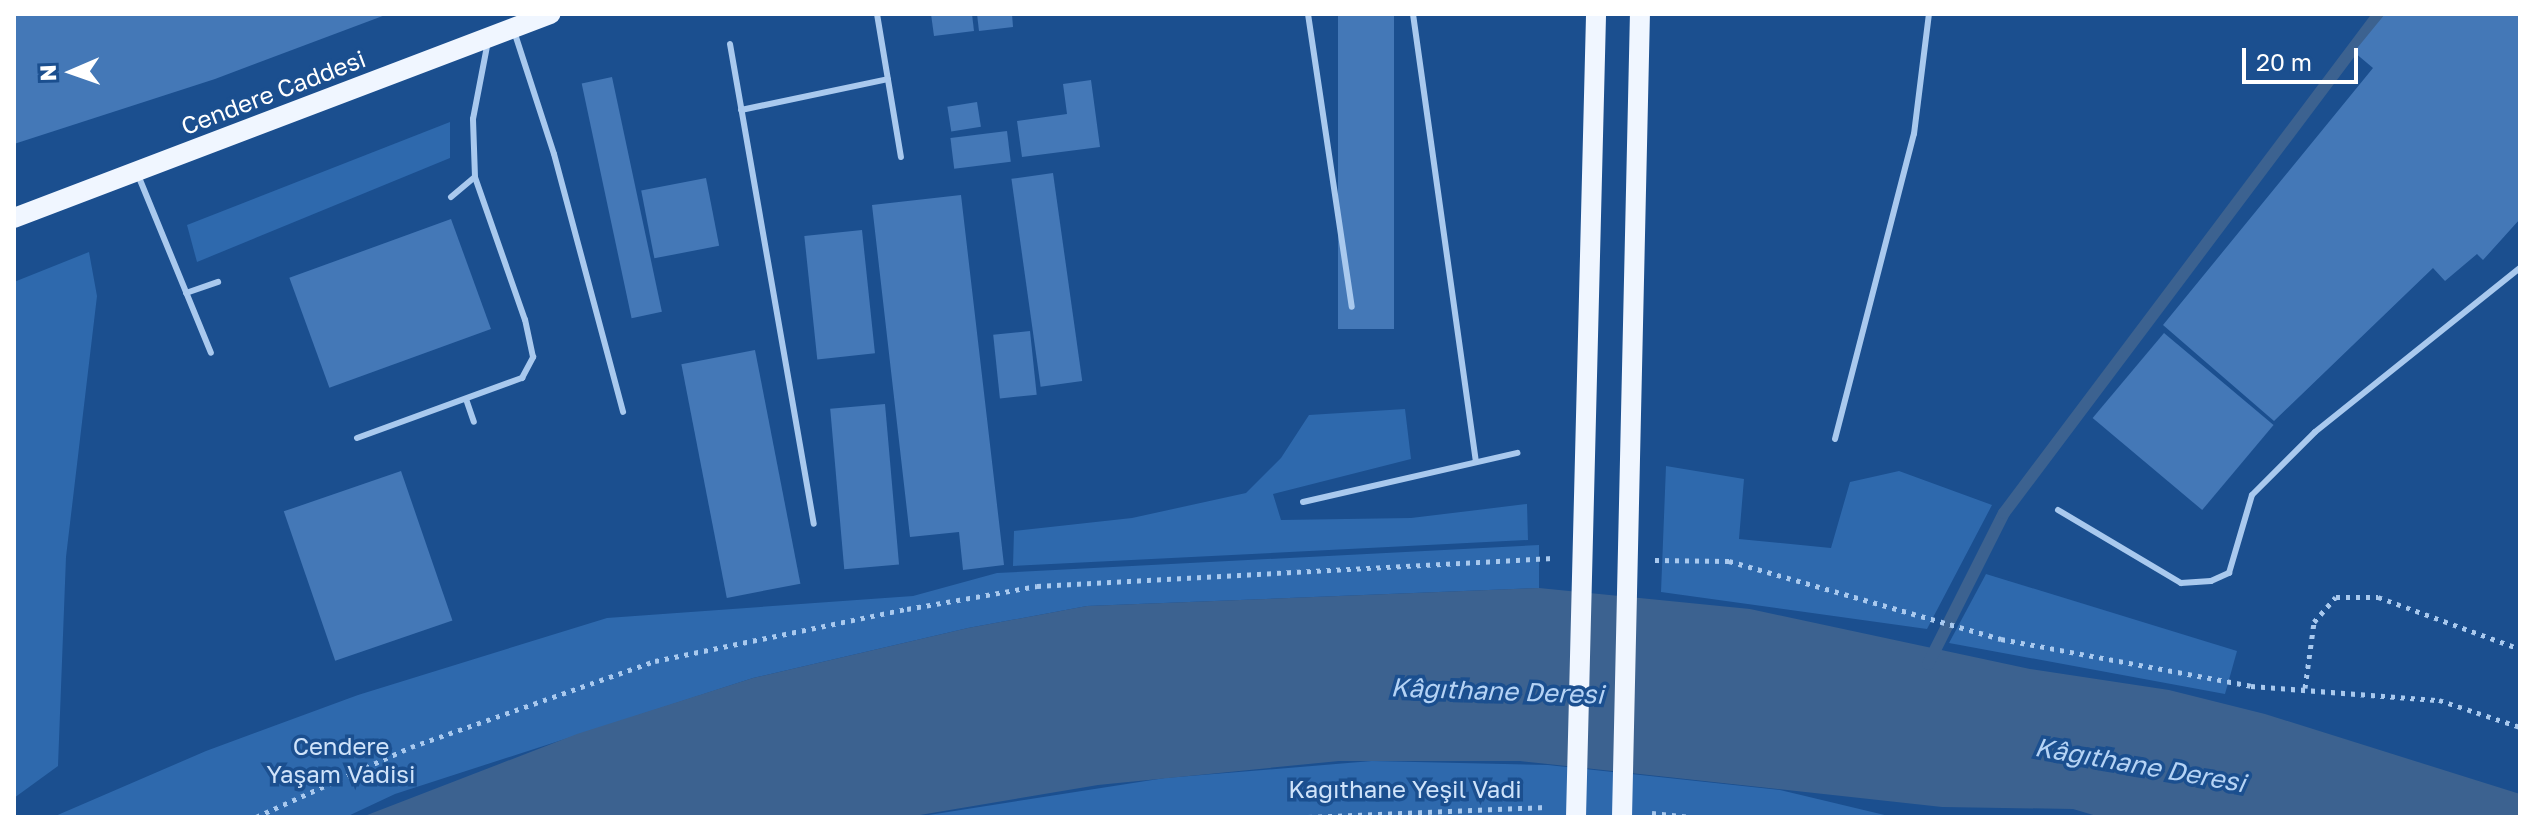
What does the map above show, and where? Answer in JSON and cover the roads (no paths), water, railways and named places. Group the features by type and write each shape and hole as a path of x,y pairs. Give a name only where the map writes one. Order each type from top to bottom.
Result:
{"main road":[{"name":"Cendere Caddesi","path":"14,218 550,14"},
{"path":"1567,812 1596,14"},
{"path":"1622,817 1640,14"}],"lane":[{"path":"877,14 901,157"},
{"path":"1308,14 1352,307"},
{"path":"1413,14 1476,462"},
{"path":"1835,439 1914,134 1929,14"},
{"path":"513,28 554,154 623,412"},
{"path":"357,438 522,378 533,357 525,320 475,177 473,119 489,38"},
{"path":"730,44 814,524"},
{"path":"741,110 888,79"},
{"path":"136,172 211,353"},
{"path":"451,197 475,177"},
{"path":"2058,510 2181,583 2211,581 2229,573 2252,495 2315,432 2520,268"},
{"path":"186,293 218,282"},
{"path":"466,399 474,422"},
{"path":"1303,502 1517,453"}],"water":[{"name":"Kâğıthane Deresi","path":"1539,588 1750,609 2030,669 2169,690 2265,714 2520,794 2520,817 2100,817 2073,809 1942,807 1520,761 1339,761 1098,785 908,817 362,817 577,734 753,678 968,628 1087,606"}],"waterway":[{"path":"1928,664 2004,513 2379,14"}],"park label":[{"name":"Cendere Yaşam Vadisi","path":"341,760"},
{"name":"Kağıthane Yeşil Vadi","path":"1405,789"}]}
